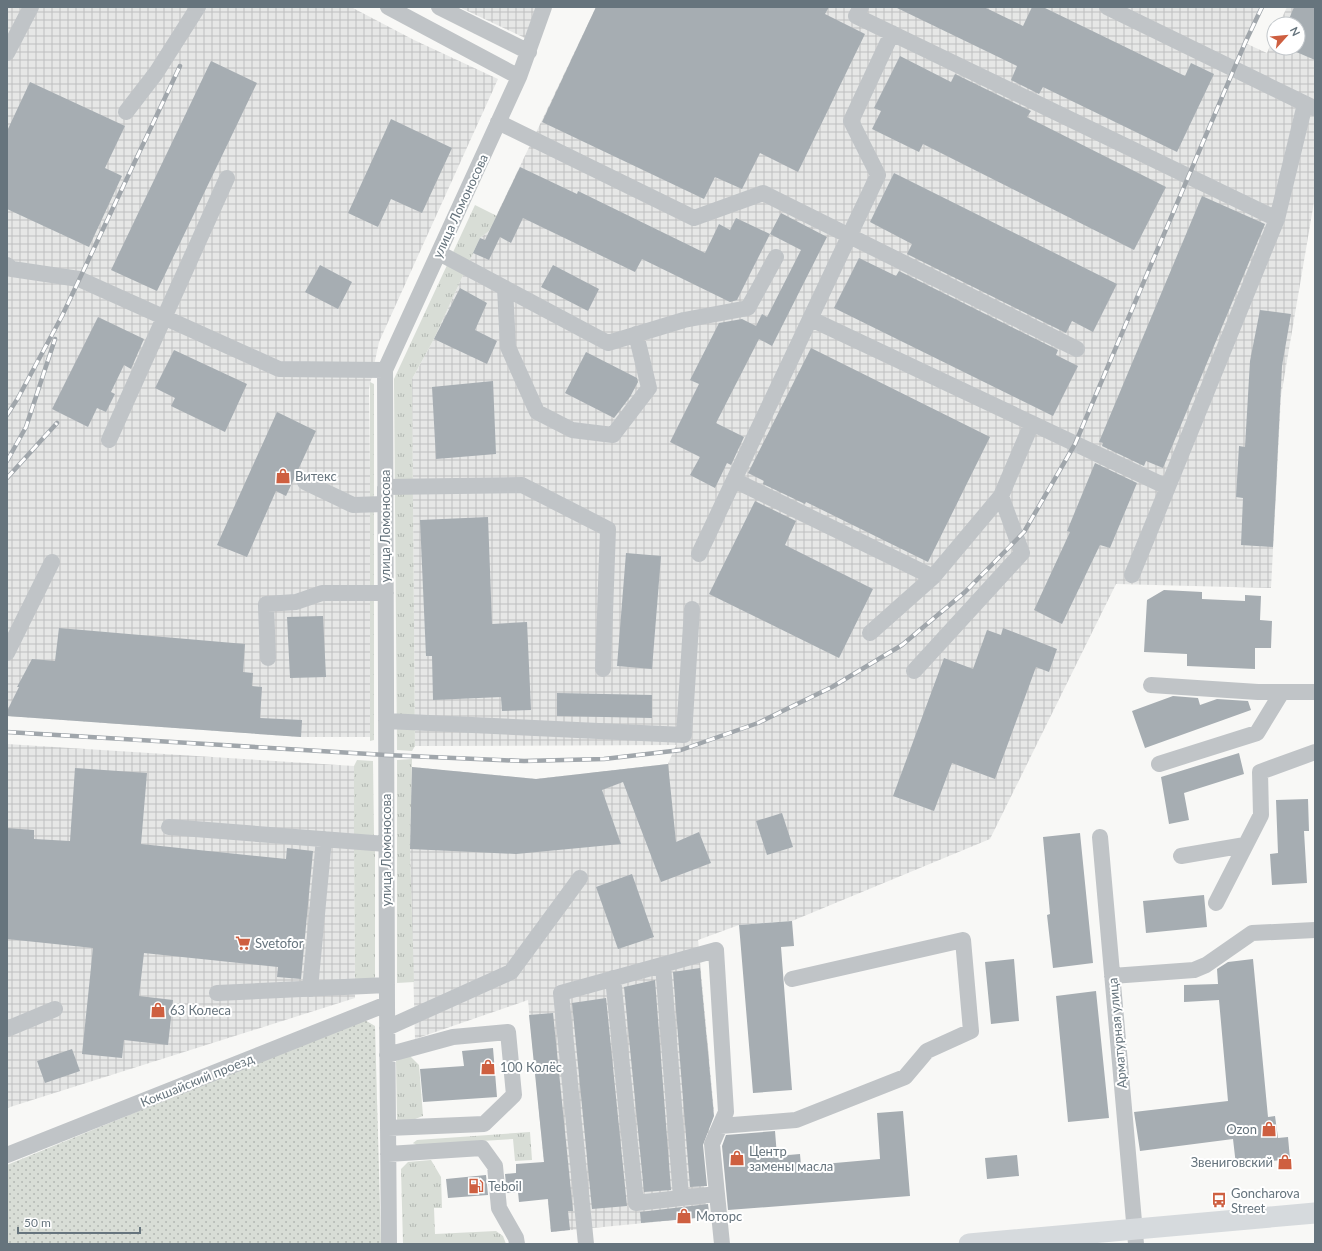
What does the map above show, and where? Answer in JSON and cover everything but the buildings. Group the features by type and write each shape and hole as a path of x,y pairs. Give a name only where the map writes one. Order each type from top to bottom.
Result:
{"main road":[{"path":"970,1244 1135,1237 1315,1213"}],"street":[{"path":"7,53 31,7"},
{"path":"126,112 156,73 198,7"},
{"path":"388,7 519,77"},
{"path":"439,7 529,52"},
{"name":"улица Ломоносова","path":"390,1244 387,1055 385,370 519,77 544,7"},
{"path":"861,7 856,16 1277,219"},
{"path":"1107,7 1310,106 1277,219 1132,575"},
{"path":"699,554 878,175 850,121 892,33"},
{"path":"498,122 694,218 762,192 1077,349"},
{"path":"109,440 227,178"},
{"path":"439,253 608,343 684,320 748,308 776,257"},
{"path":"7,265 12,269 79,279 280,369 385,370"},
{"path":"505,288 508,347 537,412 572,430 613,435 649,388 636,334"},
{"path":"811,319 1167,488"},
{"path":"870,633 933,577 1001,496 1032,423"},
{"path":"734,480 933,577"},
{"path":"305,482 353,504 385,504"},
{"path":"385,487 522,485 608,529 603,669"},
{"path":"914,671 1022,553 1001,496"},
{"path":"7,653 52,562"},
{"path":"268,658 266,604 296,602 322,593 386,593"},
{"path":"386,721 684,735 692,609"},
{"path":"1151,685 1282,692 1315,692"},
{"path":"1159,764 1257,733 1282,692"},
{"path":"1216,903 1261,815 1260,772 1315,752"},
{"path":"169,827 386,844"},
{"name":"Арматурная улица","path":"1100,837 1135,1237"},
{"path":"310,989 324,839"},
{"path":"1181,856 1245,845"},
{"path":"387,1028 511,972 580,878"},
{"path":"1112,976 1194,970 1206,965 1252,933 1315,930"},
{"path":"720,1126 796,1120 905,1078 927,1051 971,1031 964,940 792,979"},
{"path":"586,1244 561,993 716,950 726,1112 712,1144 722,1244"},
{"path":"663,965 681,1197"},
{"path":"613,978 636,1203 717,1194"},
{"path":"217,993 387,985"},
{"name":"Кокшайский проезд","path":"7,1154 387,1004"},
{"path":"7,1029 55,1009"},
{"path":"387,1055 453,1037 508,1032 514,1095 484,1124 388,1128"},
{"path":"388,1154 482,1148 496,1166 499,1208 516,1238 517,1244"}],"shaded area":[{"path":"7,7 351,7 414,40 498,79 379,342 369,389 371,737 301,737 7,716"},
{"path":"459,7 536,7 527,39"},
{"path":"596,7 1262,7 1245,43 1266,53 1266,56 1306,56 1306,16 1283,16 1287,7 1315,7 1315,196 1281,396 1271,588 1116,584 990,839 792,921 739,925 698,940 714,1111 707,1112 709,1133 699,1134 707,1217 551,1232 528,1000 415,1039 410,849 412,767 536,779 668,764 676,745 415,746 412,379 434,339 480,238 489,231"},
{"path":"7,744 354,766 355,998 7,1108"}],"green space":[{"path":"475,205 497,216 489,231 480,238 434,339 412,379 415,746 412,751 397,750 394,379"},
{"path":"370,382 374,384 374,740 370,741"},
{"path":"412,759 410,849 414,982 397,983 397,760"},
{"path":"357,760 373,761 374,835 354,835 354,766"},
{"path":"375,848 375,979 355,979 354,849"},
{"path":"363,1019 375,1026 381,1244 7,1244 7,1165"},
{"path":"409,1055 419,1065 423,1116 410,1121 397,1121 396,1061"},
{"path":"530,1132 532,1160 515,1161 513,1139 417,1145 413,1143 417,1140"},
{"path":"431,1160 441,1177 442,1208 434,1208 435,1234 496,1231 503,1236 506,1244 403,1244 401,1169 408,1162"}],"railway":[{"path":"7,732 386,755 524,761 604,759 681,750 758,723 832,687 902,645 965,592 1024,532 1075,444 1245,43 1262,7"},
{"path":"7,415 18,398 62,316 180,66"},
{"path":"7,461 26,427 55,339"},
{"path":"7,478 57,423"}],"place":[{"name":"Витекс","path":"283,476"},
{"name":"Svetofor","path":"243,943"},
{"name":"63 Колеса","path":"158,1010"},
{"name":"100 Колёс","path":"488,1067"},
{"name":"Ozon","path":"1269,1129"},
{"name":"Центр замены масла","path":"737,1158"},
{"name":"Звениговский","path":"1285,1162"},
{"name":"Teboil","path":"476,1186"},
{"name":"Goncharova Street","path":"1219,1200"},
{"name":"Моторс","path":"684,1216"}]}
